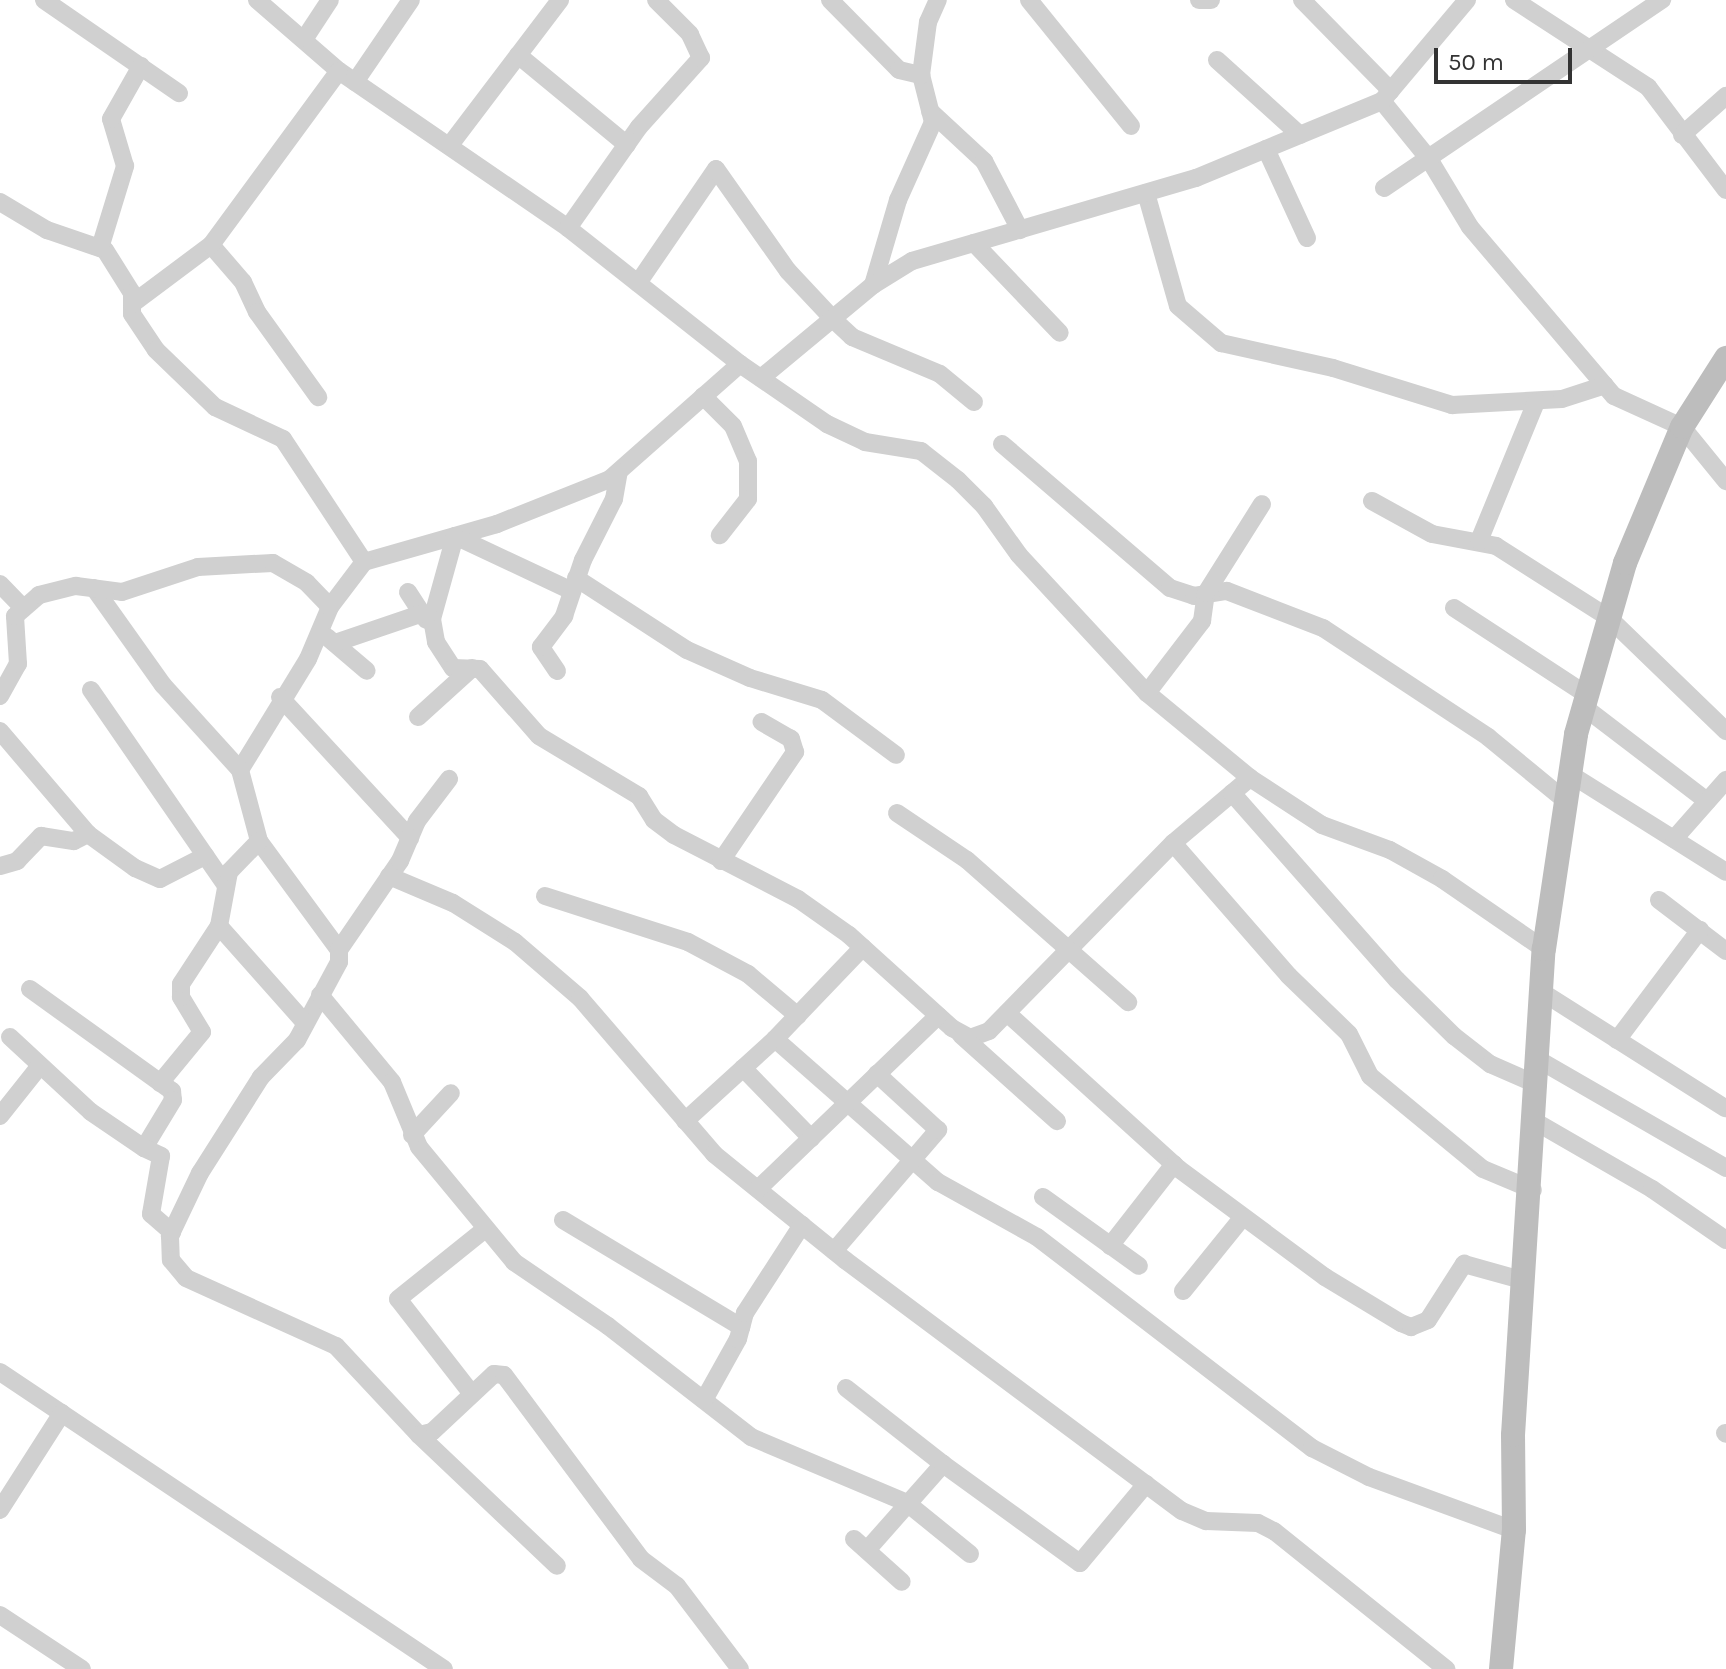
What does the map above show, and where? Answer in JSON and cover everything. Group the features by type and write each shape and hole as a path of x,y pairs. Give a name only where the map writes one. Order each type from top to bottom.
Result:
{"street":[{"path":"44,0 179,93"},
{"path":"257,0 305,38 339,71 568,228 740,364 844,434 921,451 958,480 984,506 1019,555 1147,693 1250,778 1322,825 1390,850 1442,879 1544,949"},
{"path":"305,38 330,0"},
{"path":"355,82 411,0"},
{"path":"450,145 560,0"},
{"path":"568,228 627,145 701,58 690,34 656,0"},
{"path":"830,0 899,70 921,75"},
{"path":"873,285 898,200 933,122 921,75 928,22 938,0"},
{"path":"1029,0 1131,126"},
{"path":"1199,0 1211,0"},
{"path":"1302,0 1386,96 1470,227 1614,396 1655,419 1682,427 1726,481"},
{"path":"761,378 835,321 873,285 912,261 1146,193 1266,149 1386,96 1467,0"},
{"path":"1514,0 1648,87 1726,190"},
{"path":"1384,188 1662,0"},
{"path":"518,55 627,145"},
{"path":"1217,60 1300,135"},
{"path":"100,248 125,166 111,119 141,66"},
{"path":"132,304 211,245 339,71"},
{"path":"1682,135 1726,96"},
{"path":"930,111 984,161 1020,230"},
{"path":"1266,149 1307,238"},
{"path":"638,283 716,169 788,271 852,337 940,374 974,402"},
{"path":"1146,193 1178,306 1221,343 1333,368 1452,405 1536,402 1605,385"},
{"path":"0,202 47,230 100,248 132,293 132,314 156,350 215,407 283,439 364,562"},
{"path":"974,243 1060,333"},
{"path":"211,245 243,282 257,312 318,397"},
{"path":"1501,1669 1514,1530 1513,1435 1533,1190 1544,949 1570,774 1586,701 1625,563 1682,427 1726,358"},
{"path":"240,770 280,697 328,638 330,607 364,562 497,524 619,472 740,364"},
{"path":"703,396 733,426 748,461 748,499 720,535"},
{"path":"1479,541 1536,402"},
{"path":"1002,444 1170,588 1194,596 1227,591 1323,628 1488,737 1566,801"},
{"path":"557,671 541,647 564,616 574,585 614,499 619,472"},
{"path":"1372,501 1432,534 1479,541 1609,618 1726,731"},
{"path":"1147,693 1202,621 1206,593 1262,504"},
{"path":"455,536 574,585 687,650 740,675 822,700 896,755"},
{"path":"433,629 455,536"},
{"path":"0,696 18,664 15,616 22,607 64,589 94,588 122,592 198,567 273,563 307,583 330,607"},
{"path":"0,584 22,607"},
{"path":"94,588 163,685 240,770 259,841 339,950"},
{"path":"408,592 433,629 453,668 472,668 489,678 539,736 629,789 654,820 721,861 798,899 863,947 1057,1121"},
{"path":"1454,608 1586,701 1707,801"},
{"path":"328,638 420,614"},
{"path":"328,638 367,671"},
{"path":"418,717 472,668"},
{"path":"91,690 225,884"},
{"path":"280,697 410,838"},
{"path":"721,861 795,752 791,739 761,722"},
{"path":"0,731 88,834 160,879 205,856"},
{"path":"1570,774 1726,872"},
{"path":"961,1035 978,1037 1007,1013 1173,843 1250,778"},
{"path":"449,779 339,950 339,962 305,1023 261,1077 200,1173 172,1232 171,1260 186,1278 336,1346 419,1435 557,1566"},
{"path":"1674,839 1726,780"},
{"path":"1232,793 1386,969 1454,1036 1490,1064 1538,1085"},
{"path":"897,813 967,860 1068,953 1128,1002"},
{"path":"0,866 17,861 41,836 74,841 88,834"},
{"path":"160,1083 202,1032 179,991 219,926 225,884 259,841"},
{"path":"1173,843 1289,976 1349,1034 1370,1076 1483,1169 1533,1190"},
{"path":"389,876 453,903 515,942 580,998 714,1154 834,1251 1194,1517 1258,1523 1274,1531 1446,1669"},
{"path":"545,896 688,942 748,974 798,1016"},
{"path":"1659,900 1726,951"},
{"path":"219,926 305,1023"},
{"path":"1617,1040 1700,930"},
{"path":"685,1121 775,1039 863,947"},
{"path":"30,989 172,1091 173,1100 144,1148"},
{"path":"1542,992 1725,1108"},
{"path":"320,995 392,1082 412,1135 483,1231 514,1262 775,1452 907,1503 970,1554"},
{"path":"1007,1013 1174,1164 1325,1277 1411,1327 1428,1320 1464,1264 1525,1281"},
{"path":"758,1189 938,1016"},
{"path":"10,1037 91,1112 161,1156 151,1214 172,1232"},
{"path":"775,1039 846,1105 913,1161 967,1202 1037,1237 1312,1448 1369,1477 1514,1530"},
{"path":"1539,1060 1726,1168"},
{"path":"0,1116 39,1067"},
{"path":"743,1068 811,1138"},
{"path":"834,1251 935,1138 936,1124 877,1074"},
{"path":"412,1135 451,1093"},
{"path":"1536,1122 1652,1189 1726,1240"},
{"path":"1110,1246 1174,1164"},
{"path":"1043,1197 1139,1266"},
{"path":"1183,1291 1243,1217"},
{"path":"563,1220 741,1327"},
{"path":"704,1400 741,1327 802,1225"},
{"path":"472,1394 398,1299 483,1231"},
{"path":"0,1372 444,1669"},
{"path":"419,1435 432,1432 494,1374 504,1375 641,1559 677,1586 740,1669"},
{"path":"846,1388 943,1464 1080,1563 1146,1484"},
{"path":"0,1510 62,1413"},
{"path":"902,1582 860,1545 907,1503 943,1464"},
{"path":"0,1615 82,1669"}]}
